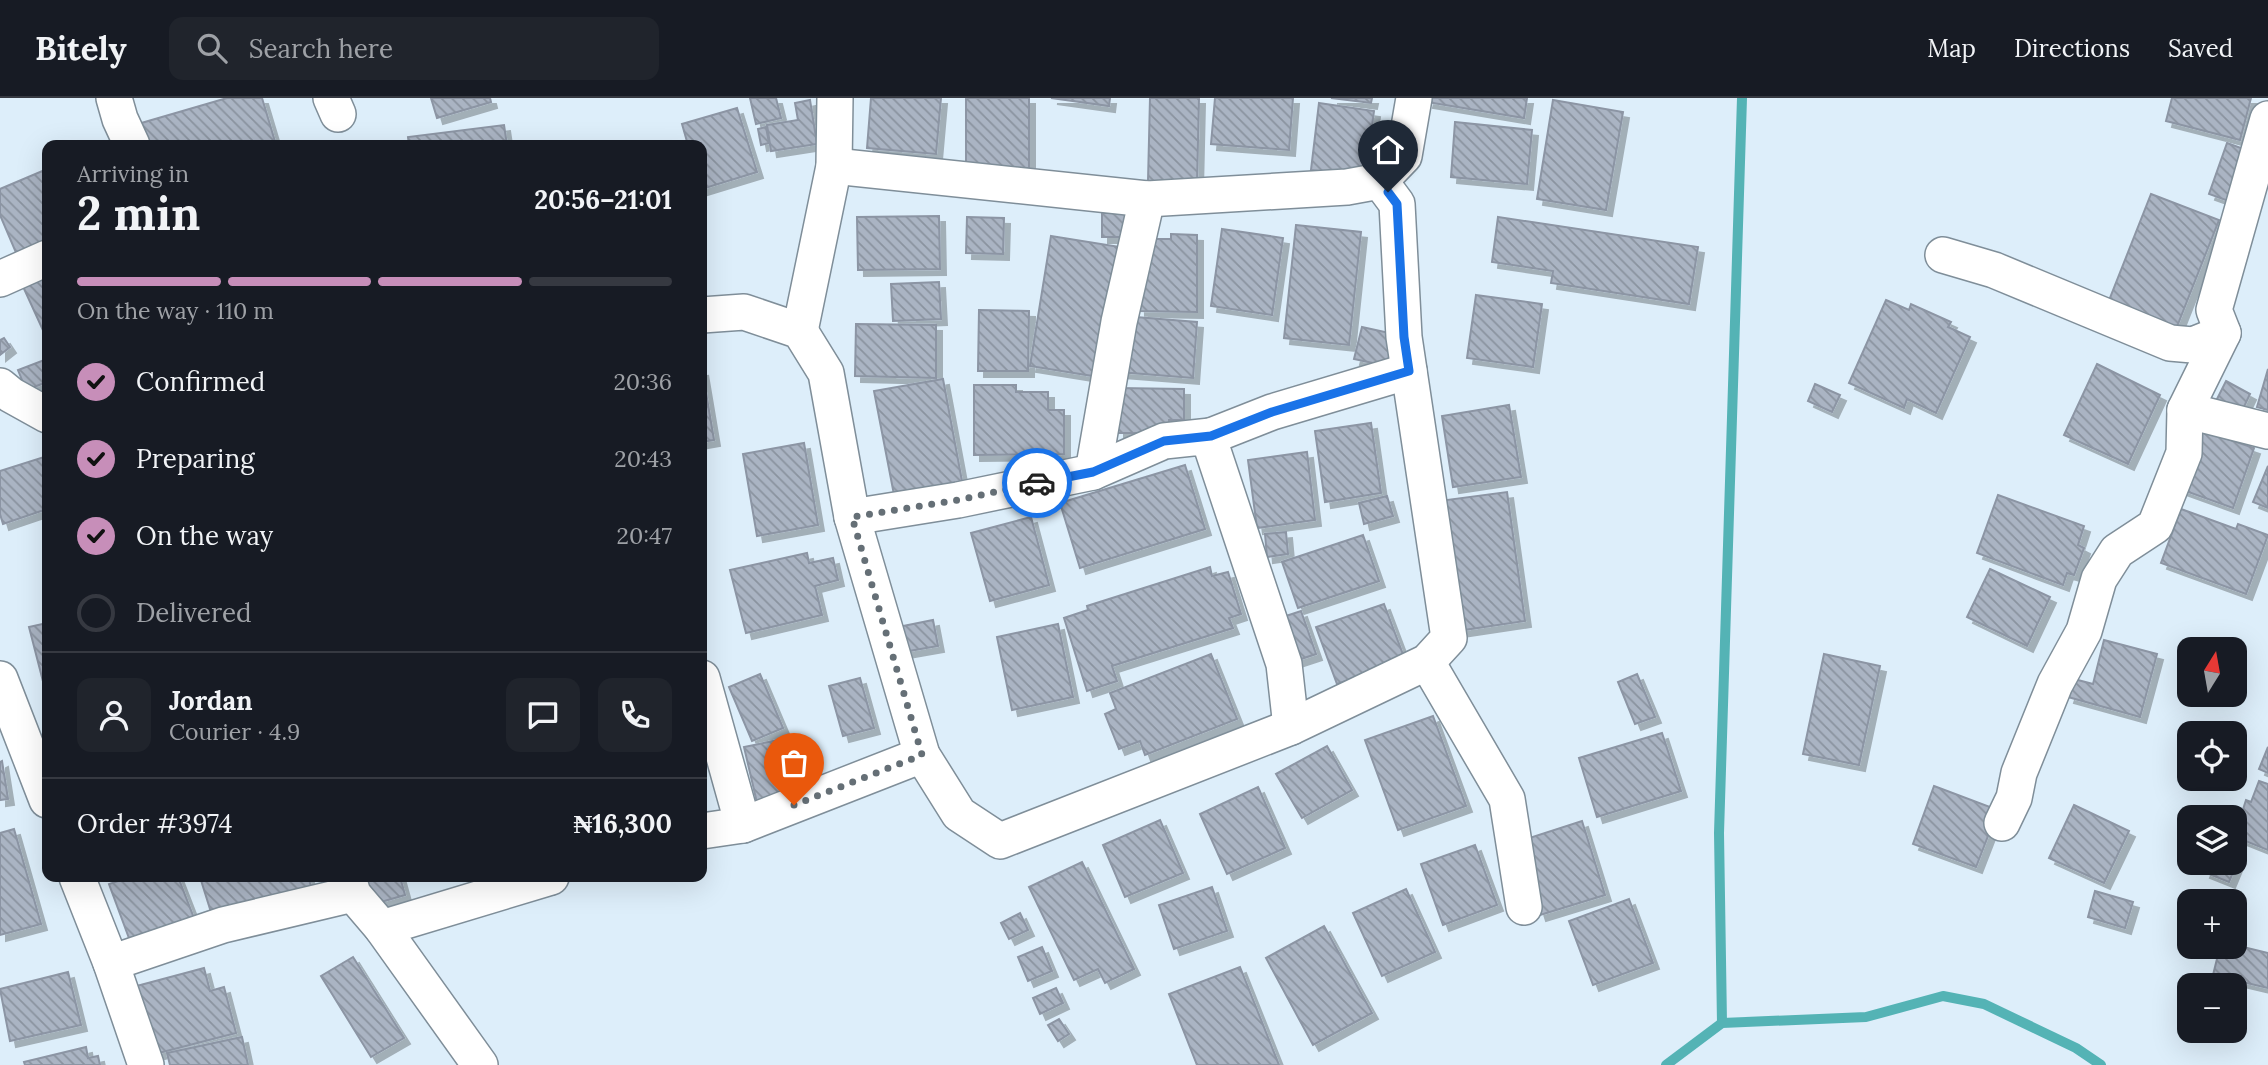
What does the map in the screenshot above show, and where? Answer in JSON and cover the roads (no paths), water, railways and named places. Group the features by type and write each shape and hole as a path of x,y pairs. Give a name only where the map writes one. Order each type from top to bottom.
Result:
{"street":[{"path":"114,98 130,140"},
{"path":"800,331 834,166 835,98"},
{"path":"834,166 1147,199 1347,187 1380,181 1404,156 1414,98"},
{"path":"2002,823 2014,798 2019,773 2055,684 2084,631 2099,579 2117,551 2155,526 2184,453 2185,410 2223,333 2214,310 2268,120"},
{"path":"707,315 744,312 800,331 826,373 852,517 922,755 959,814 1000,841 1290,727 1427,662 1449,638 1404,337 1397,204 1380,181"},
{"path":"1093,472 1119,322 1147,199"},
{"path":"1943,254 1994,270 2170,343 2193,345 2223,333"},
{"path":"0,279 42,260"},
{"path":"852,517 958,500 1093,472 1164,441 1211,436 1272,412 1409,371"},
{"path":"0,386 42,412"},
{"path":"2185,410 2268,431"},
{"path":"1211,436 1284,664 1290,727"},
{"path":"1427,662 1507,799 1524,907"},
{"path":"0,678 42,787"},
{"path":"707,696 743,825"},
{"path":"707,830 743,825 922,755"},
{"path":"79,882 111,963 146,1065"},
{"path":"382,928 534,882"},
{"path":"111,963 351,886 480,1065"}],"waterway":[{"path":"1722,1023 1719,833 1742,98"},
{"path":"1666,1065 1722,1023 1866,1017 1943,996 1984,1004 2076,1048 2101,1065"}]}
